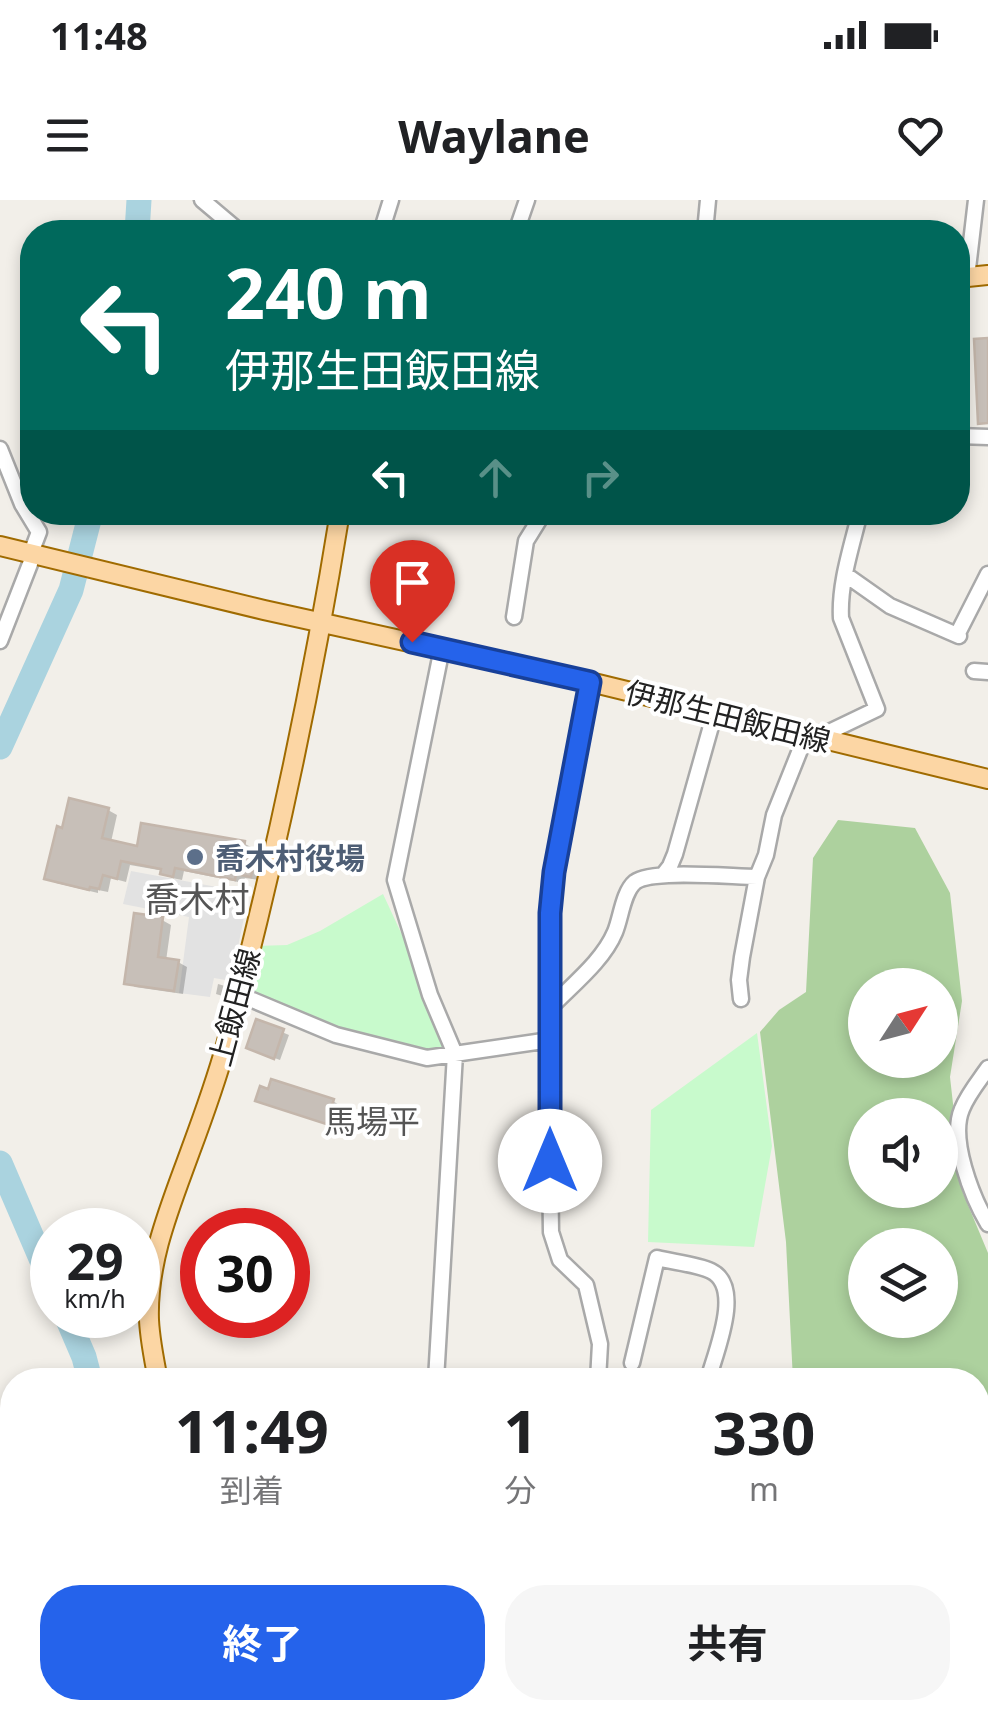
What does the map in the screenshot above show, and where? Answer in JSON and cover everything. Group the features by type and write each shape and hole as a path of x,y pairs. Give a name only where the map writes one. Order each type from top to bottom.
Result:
{"main road":[{"name":"上飯田線","path":"156,1368 149,1321 155,1257 226,1045 284,812 338,525"},
{"name":"伊那生田飯田線","path":"0,546 33,557 590,682 988,779"}],"street":[{"path":"202,200 226,220"},
{"path":"970,233 976,200"},
{"path":"0,449 20,499"},
{"path":"0,641 33,557 39,532 35,525"},
{"path":"514,618 526,541 536,525"},
{"path":"741,1000 739,980 757,877 774,815 806,735 829,732 877,709 841,618 857,525"},
{"path":"846,575 890,606 958,636 988,574"},
{"path":"437,1368 455,1054 430,995 395,880 442,648"},
{"path":"590,682 554,872 550,913 551,1232 560,1260 586,1284 600,1344 599,1368"},
{"path":"663,875 675,854 715,712"},
{"path":"550,1008 608,947 630,887 638,880 663,875 757,877"},
{"path":"238,994 336,1034 427,1058 550,1040"},
{"path":"988,1068 961,1110 957,1130 970,1182 988,1224"},
{"path":"632,1363 657,1258 711,1271 724,1281 728,1298 711,1368"}],"green space":[{"path":"838,820 915,828 950,893 962,1001 958,1026 958,968 848,968 848,1078 950,1078 952,1098 848,1098 848,1208 958,1208 958,1148 963,1193 988,1253 988,1368 792,1368 786,1242 760,1032 779,1010 806,992 813,858"},
{"path":"383,894 430,995 451,1052 395,1051 238,994 256,946 287,945 320,931"},
{"path":"757,1033 772,1146 754,1247 648,1242 651,1110"}],"shaded area":[{"path":"131,871 249,893 231,981 214,978 210,997 179,993 189,917 123,904"}],"building":[{"path":"988,338 988,423 978,424 974,339"},
{"path":"69,798 109,808 102,838 137,846 141,823 245,841 244,848 256,850 251,877 236,874 235,880 175,868 173,877 160,874 161,869 121,861 117,879 103,875 99,889 44,879 57,826 62,828"},
{"path":"134,913 163,917 158,957 179,960 174,991 124,984"},
{"path":"256,1019 284,1029 274,1059 246,1048"},
{"path":"271,1079 334,1099 326,1124 255,1101 260,1086 268,1089"}],"waterway":[{"path":"138,220 139,200"},
{"path":"0,747 71,590 88,525"},
{"path":"0,1163 30,1233"},
{"path":"76,1338 87,1368"}],"place":[{"name":"喬木村役場","path":"195,857"}],"district":[{"name":"喬木村","path":"197,898"},
{"name":"馬場平","path":"372,1120"}],"route":[{"path":"412,642 590,682 554,872 550,913 550,1161"}]}
